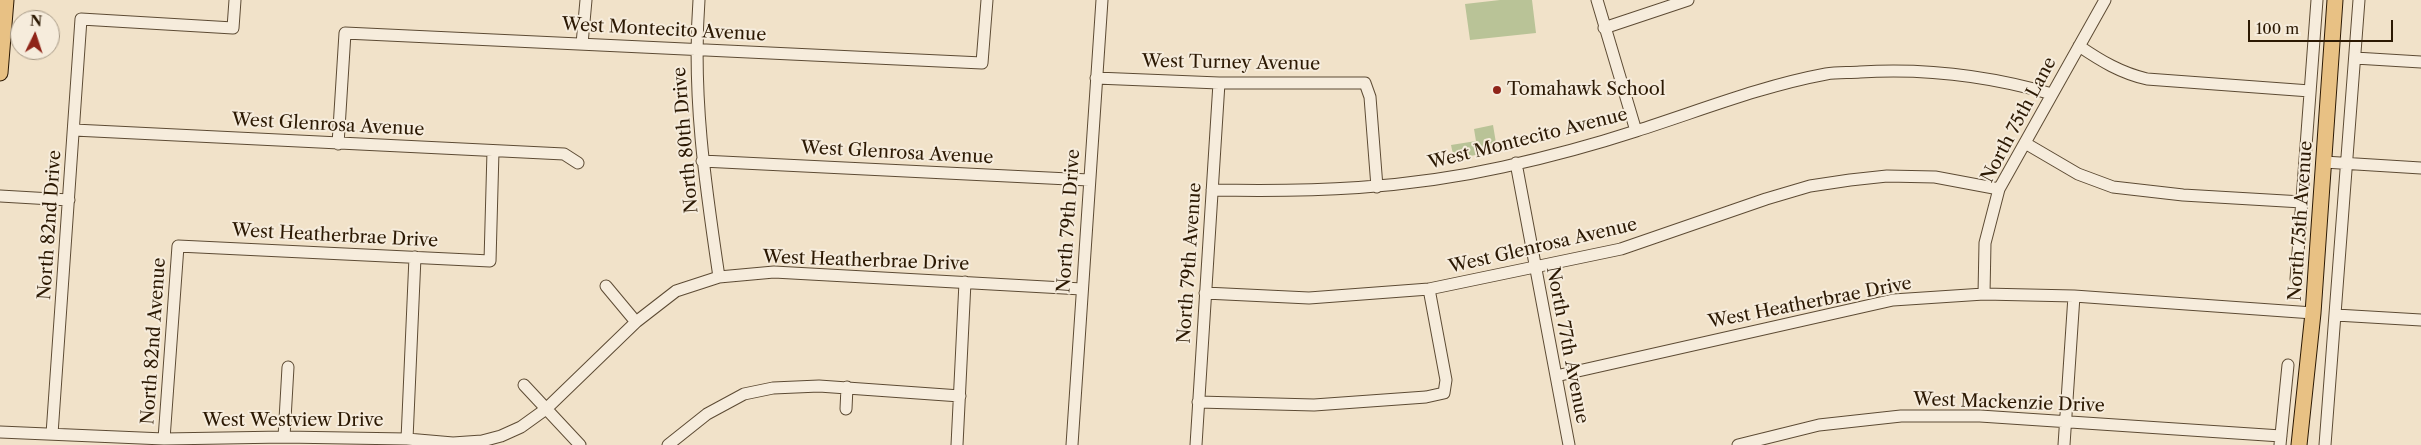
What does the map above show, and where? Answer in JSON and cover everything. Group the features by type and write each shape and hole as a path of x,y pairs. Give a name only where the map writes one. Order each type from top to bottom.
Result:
{"main road":[{"path":"0,73 6,0"},
{"name":"North 75th Avenue","path":"2300,445 2313,313 2335,0"}],"street":[{"name":"North 82nd Drive","path":"52,434 81,19 233,28 235,0"},
{"path":"582,44 586,0"},
{"name":"North 80th Drive","path":"699,0 695,49 702,161 719,276"},
{"name":"West Montecito Avenue","path":"338,144 345,33 982,64 988,0"},
{"name":"North 79th Drive","path":"1072,445 1102,0"},
{"path":"1597,0 1636,131"},
{"path":"1604,28 1688,0"},
{"name":"North 75th Lane","path":"1984,294 1985,243 1999,189 2104,0"},
{"name":"North 75th Avenue","path":"2296,278 2317,0"},
{"path":"2326,445 2359,0"},
{"path":"2079,46 2102,62 2148,79 2310,91"},
{"path":"2355,58 2421,62"},
{"name":"West Montecito Avenue","path":"1212,190 1290,191 1377,187 1440,180 1516,163 1636,131 1757,91 1828,74 1883,71 1935,72 1986,78 2052,94"},
{"name":"West Turney Avenue","path":"1096,78 1219,83 1365,83 1370,97 1377,187"},
{"name":"North 79th Avenue","path":"1196,445 1219,83"},
{"name":"West Glenrosa Avenue","path":"74,130 564,154 578,163"},
{"path":"2025,143 2078,174 2112,187 2183,195 2302,202"},
{"name":"West Heatherbrae Drive","path":"178,246 490,261 493,151"},
{"name":"West Glenrosa Avenue","path":"702,161 1090,180"},
{"path":"2324,162 2421,168"},
{"name":"North 77th Avenue","path":"1516,163 1569,445"},
{"name":"West Glenrosa Avenue","path":"1206,293 1309,298 1429,289 1621,249 1730,211 1810,186 1887,176 1964,180 1999,189"},
{"path":"0,196 69,200"},
{"name":"North 82nd Avenue","path":"164,439 178,246"},
{"path":"407,439 415,257"},
{"name":"West Heatherbrae Drive","path":"546,409 636,322 676,291 719,276 774,272 1082,289"},
{"path":"957,445 965,282"},
{"path":"606,286 636,322"},
{"path":"1198,402 1314,405 1426,397 1444,393 1446,380 1429,289"},
{"name":"West Heatherbrae Drive","path":"1556,376 1893,300 1984,294 2074,296 2313,313"},
{"path":"2064,445 2074,296"},
{"path":"2336,315 2421,320"},
{"path":"2280,441 2288,366"},
{"path":"284,437 288,367"},
{"path":"524,385 580,445"},
{"path":"668,445 707,414 744,394 773,388 847,387 960,396"},
{"path":"846,409 847,387"},
{"name":"West Westview Drive","path":"0,432 164,439 284,437 407,439 452,443 482,441 501,436 521,427 546,409"},
{"name":"West Mackenzie Drive","path":"1738,445 1819,425 1901,416 1980,416 2065,421 2280,441"}],"green space":[{"path":"1500,0 1532,0 1536,33 1470,40 1465,4"},
{"path":"1493,125 1497,149 1492,149 1492,152 1454,159 1451,145 1476,141 1474,129"}],"place":[{"name":"Tomahawk School","path":"1497,90"}]}
